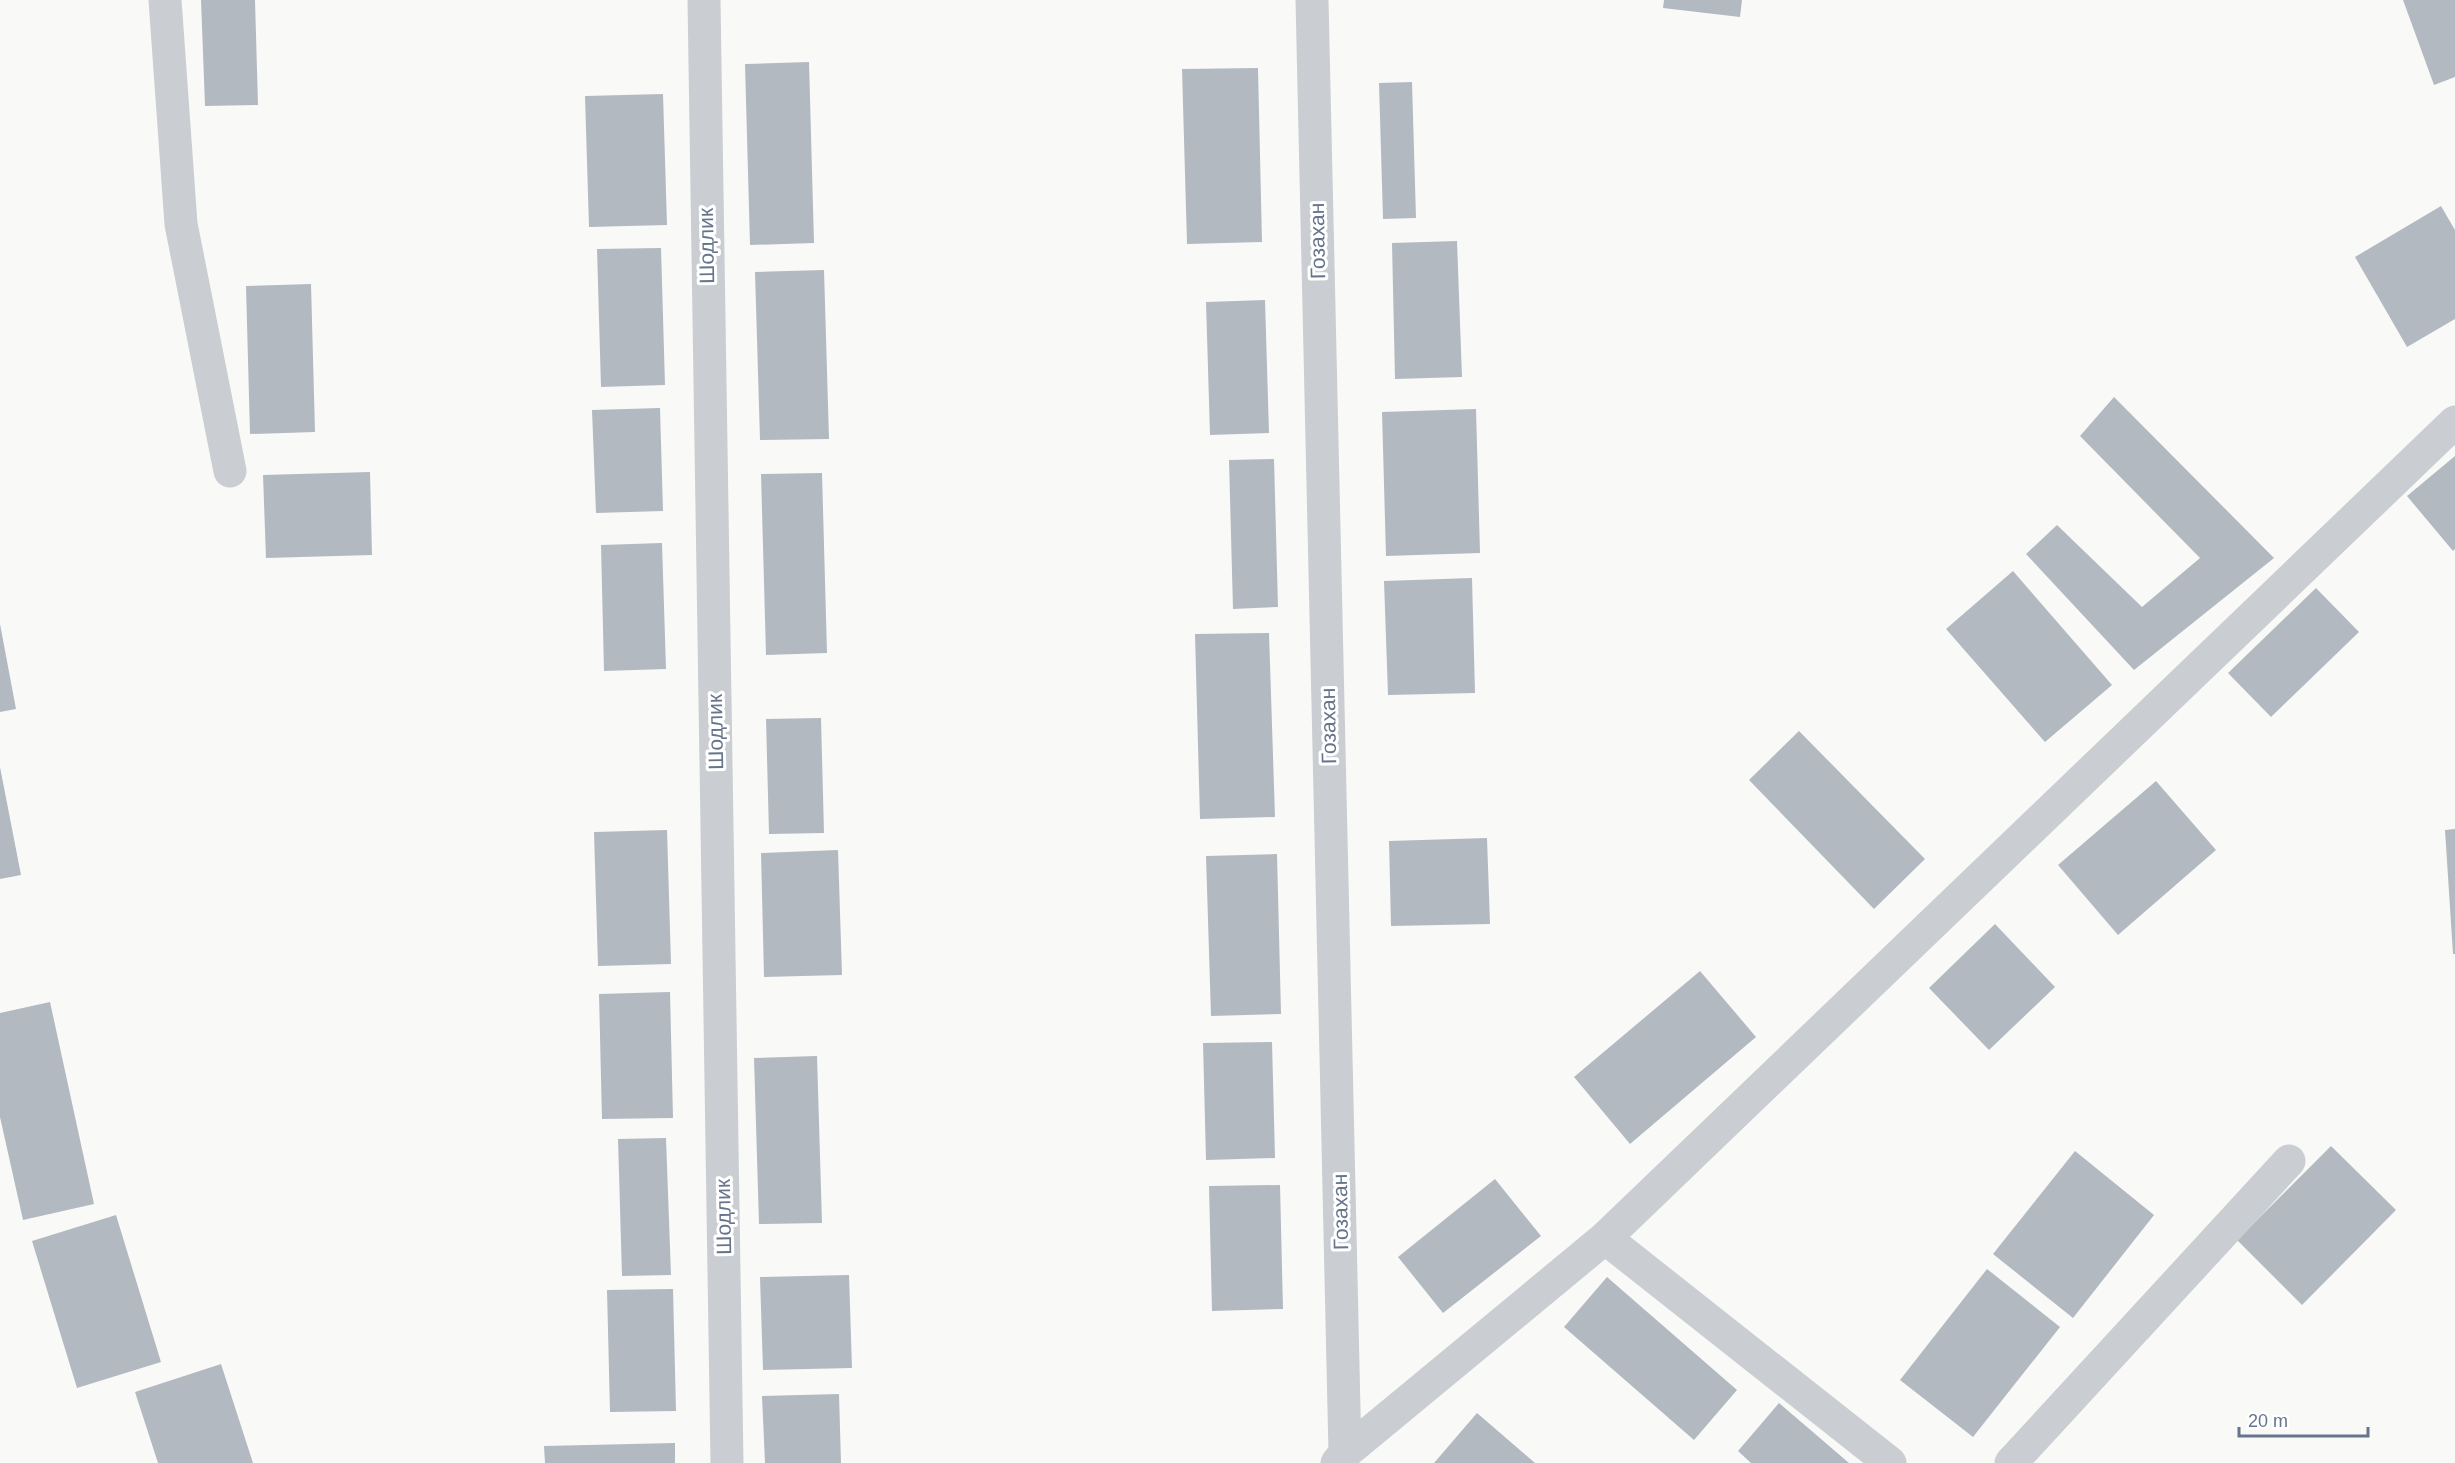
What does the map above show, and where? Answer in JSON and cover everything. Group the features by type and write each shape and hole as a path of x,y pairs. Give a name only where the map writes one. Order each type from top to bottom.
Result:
{"street":[{"path":"165,0 181,224 230,471"},
{"name":"Шодлик","path":"704,0 727,1463"},
{"name":"Гозахан","path":"1312,0 1341,1458"},
{"path":"1341,1458 1605,1238 2455,422"},
{"path":"2012,1463 2289,1161"},
{"path":"1605,1238 1890,1463"}],"building":[{"path":"201,0 255,0 258,105 205,106"},
{"path":"1664,0 1742,0 1740,17 1663,8"},
{"path":"2403,0 2455,0 2455,77 2434,85"},
{"path":"809,62 814,243 750,245 745,64"},
{"path":"1258,68 1262,242 1187,244 1182,69"},
{"path":"1412,82 1416,218 1383,219 1379,83"},
{"path":"663,94 667,225 589,227 585,96"},
{"path":"2441,206 2455,230 2455,319 2407,347 2355,257"},
{"path":"1457,241 1462,377 1395,379 1392,243"},
{"path":"661,248 665,385 601,387 597,249"},
{"path":"824,270 829,439 760,440 755,272"},
{"path":"311,284 315,432 250,434 246,286"},
{"path":"1265,300 1269,433 1210,435 1206,302"},
{"path":"2114,397 2274,558 2134,670 2026,554 2057,525 2142,607 2200,558 2080,436"},
{"path":"660,408 663,511 596,513 592,410"},
{"path":"1476,409 1480,553 1386,556 1382,412"},
{"path":"2455,456 2455,549 2453,551 2407,496"},
{"path":"1274,459 1278,607 1233,609 1229,460"},
{"path":"370,472 372,555 266,558 263,475"},
{"path":"822,473 827,653 766,655 761,474"},
{"path":"662,543 666,669 604,671 601,545"},
{"path":"2013,571 2112,685 2045,742 1946,629"},
{"path":"1472,578 1475,693 1388,695 1384,581"},
{"path":"2316,588 2359,632 2271,717 2228,673"},
{"path":"0,624 16,709 0,712"},
{"path":"1269,633 1275,817 1200,819 1195,634"},
{"path":"821,718 824,833 769,834 766,719"},
{"path":"1799,731 1925,859 1874,909 1749,780"},
{"path":"0,767 21,875 0,879"},
{"path":"2156,781 2216,850 2118,935 2058,865"},
{"path":"2455,829 2455,954 2453,954 2445,830"},
{"path":"667,830 671,964 598,966 594,832"},
{"path":"1487,838 1490,924 1391,926 1389,841"},
{"path":"838,850 842,975 764,977 761,853"},
{"path":"1277,854 1281,1014 1211,1016 1206,856"},
{"path":"1995,924 2055,987 1989,1050 1929,988"},
{"path":"1700,971 1756,1037 1630,1144 1574,1077"},
{"path":"670,992 673,1118 602,1119 599,994"},
{"path":"50,1002 94,1204 23,1220 0,1117 0,1013"},
{"path":"1272,1042 1275,1158 1206,1160 1203,1043"},
{"path":"817,1056 822,1223 759,1224 754,1058"},
{"path":"666,1138 671,1275 622,1276 618,1139"},
{"path":"2331,1146 2396,1210 2302,1305 2237,1240"},
{"path":"2075,1151 2154,1215 2073,1318 1993,1254"},
{"path":"1495,1179 1541,1236 1443,1313 1398,1257"},
{"path":"1280,1185 1283,1309 1212,1311 1209,1186"},
{"path":"116,1215 161,1362 77,1388 32,1241"},
{"path":"1987,1269 2060,1327 1973,1437 1900,1380"},
{"path":"849,1275 852,1368 763,1370 760,1277"},
{"path":"1607,1277 1737,1390 1694,1440 1564,1327"},
{"path":"673,1289 676,1411 610,1412 607,1290"},
{"path":"221,1364 253,1463 158,1463 135,1392"},
{"path":"839,1394 841,1463 765,1463 762,1396"},
{"path":"1779,1403 1849,1463 1751,1463 1738,1451"},
{"path":"1477,1413 1535,1463 1434,1463"},
{"path":"675,1443 675,1463 545,1463 544,1446"}]}
